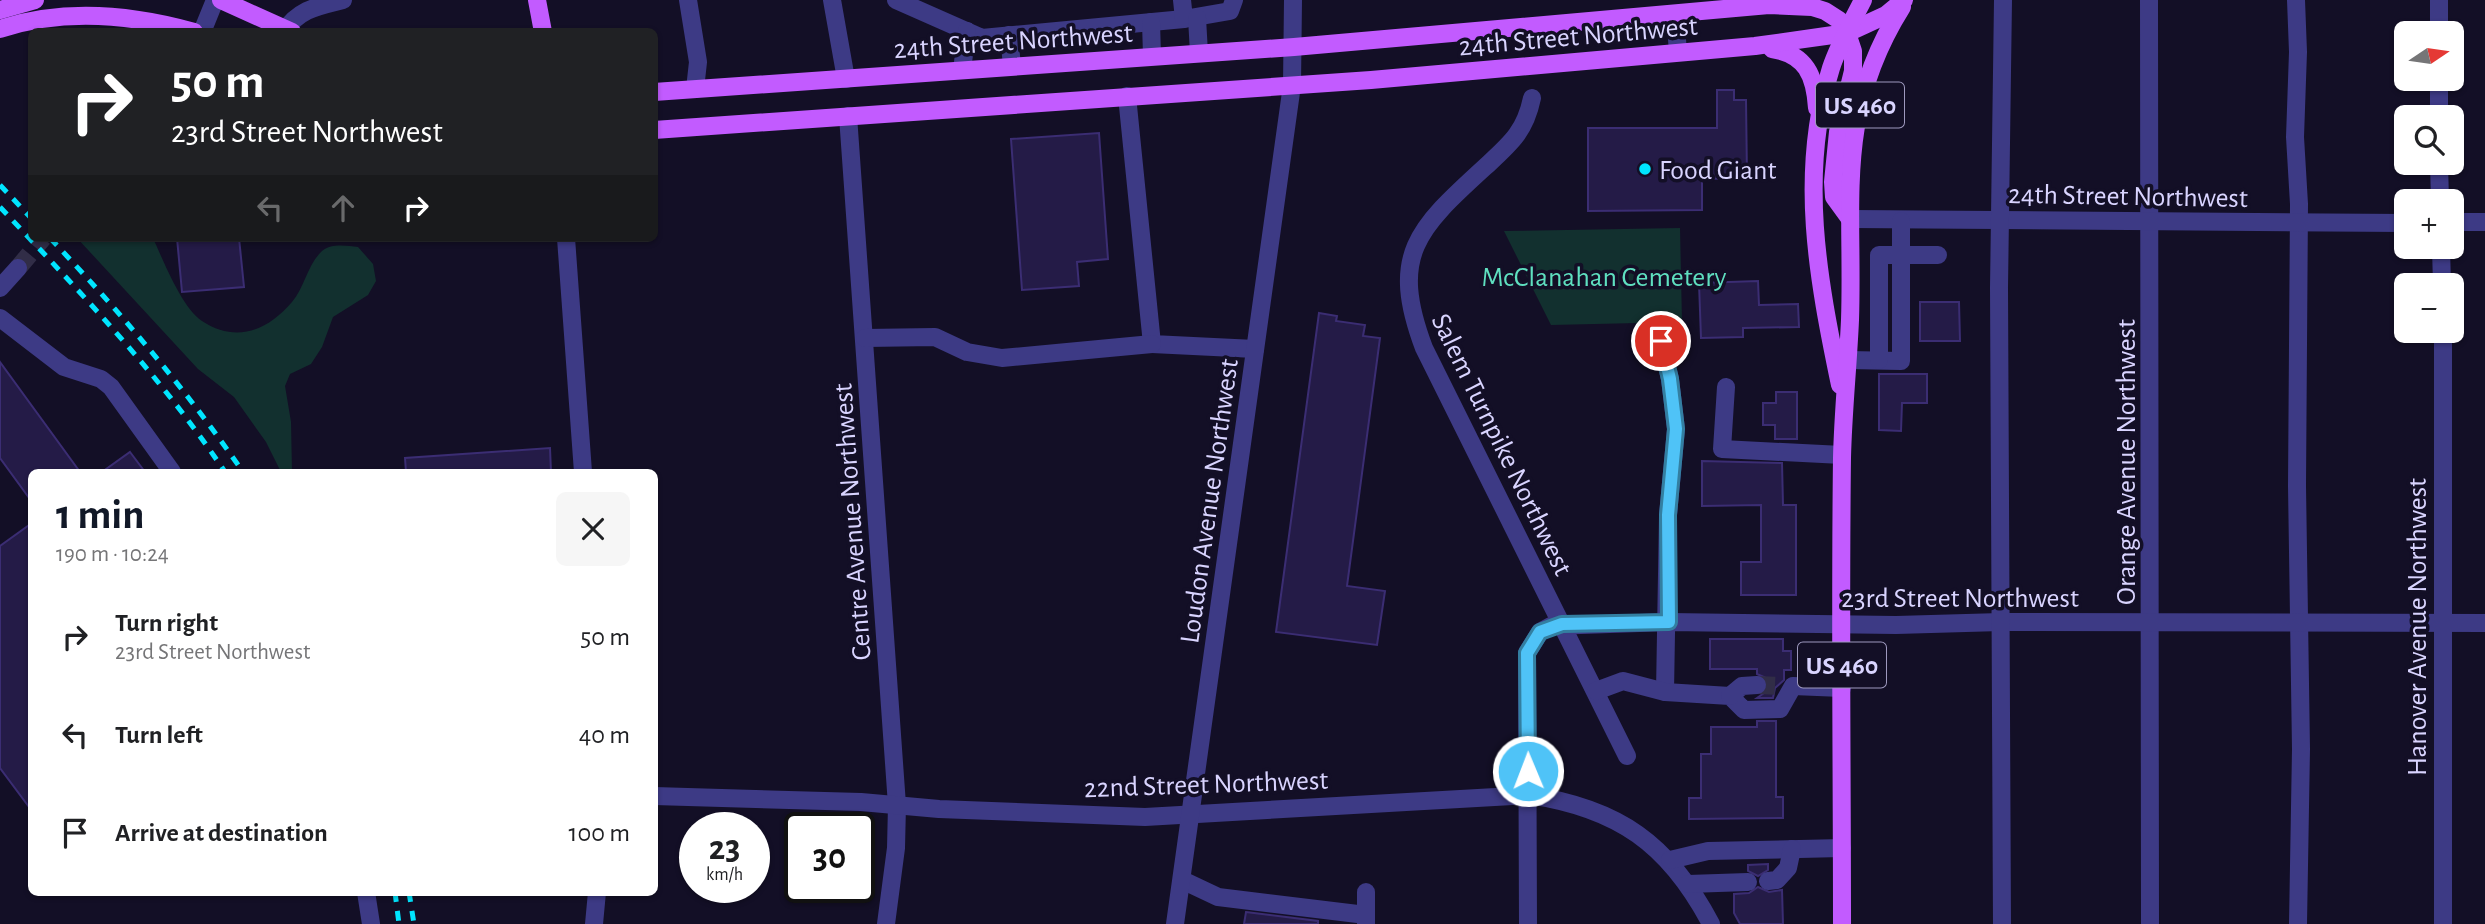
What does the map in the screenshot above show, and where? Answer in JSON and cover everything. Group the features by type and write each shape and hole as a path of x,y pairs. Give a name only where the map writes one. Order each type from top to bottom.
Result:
{"main road":[{"path":"0,10 35,0"},
{"path":"221,0 283,28"},
{"path":"537,0 543,28"},
{"path":"1769,5 1797,0"},
{"name":"US 460","path":"1844,405 1814,240 1812,173 1818,122 1832,67 1863,0"},
{"path":"1850,219 1834,197 1833,182 1838,131 1853,71 1853,51 1847,33 1886,15 1906,0"},
{"name":"US 460","path":"1842,924 1842,455 1848,360 1849,172 1854,131 1865,86 1885,35 1906,0"},
{"name":"24th Street Northwest","path":"658,92 1294,47 1769,5 1811,7 1825,11 1839,20 1847,33 1755,46 1292,85 658,130"},
{"path":"0,29 60,17 96,14 139,18 178,28"},
{"path":"1755,46 1782,50 1801,59 1816,88 1818,122"}],"street":[{"path":"204,28 215,0"},
{"path":"289,28 310,8 343,0"},
{"path":"688,0 698,62 695,89"},
{"path":"832,0 846,79"},
{"path":"896,0 982,38 1190,18 1230,11 1234,0"},
{"path":"1182,0 1190,18 1199,53"},
{"path":"1292,85 1293,0"},
{"path":"2002,924 2003,0"},
{"name":"Orange Avenue Northwest","path":"2150,0 2150,924"},
{"path":"2296,0 2298,52 2295,137 2299,223 2297,486 2300,623 2298,924"},
{"path":"2439,0 2439,21"},
{"path":"1675,14 1678,52"},
{"path":"1151,22 1152,56"},
{"path":"962,70 967,31"},
{"path":"1009,35 1012,66"},
{"name":"Loudon Avenue Northwest","path":"1175,924 1292,85"},
{"path":"1127,96 1152,344"},
{"name":"Salem Turnpike Northwest","path":"1532,98 1527,122 1511,143 1435,214 1416,245 1407,274 1410,311 1424,348 1627,756"},
{"name":"Centre Avenue Northwest","path":"848,116 897,805 896,848 886,924"},
{"name":"24th Street Northwest","path":"1850,219 2394,223"},
{"path":"1848,360 1901,360 1901,221"},
{"path":"2464,222 2485,222"},
{"path":"566,242 583,469"},
{"path":"1901,255 1938,255"},
{"path":"0,288 18,268"},
{"path":"0,318 64,367 101,379 111,387 170,469"},
{"path":"1656,322 1670,379 1676,429 1668,515 1669,622 1665,692"},
{"path":"865,338 935,337 967,352 1002,358 1152,344 1255,349"},
{"name":"Hanover Avenue Northwest","path":"2443,343 2443,924"},
{"path":"1726,387 1722,449 1842,455"},
{"name":"23rd Street Northwest","path":"1562,624 2485,623"},
{"path":"1528,924 1527,653 1540,632 1562,624"},
{"path":"1595,691 1623,681 1665,692 1730,696 1744,710 1780,709 1786,686 1842,688"},
{"path":"1730,696 1742,686 1757,685"},
{"name":"22nd Street Northwest","path":"658,796 1145,817 1529,795 1564,800 1609,816 1646,839 1670,860 1711,922"},
{"path":"1670,860 1708,851 1842,848"},
{"path":"1768,881 1777,880 1788,868 1791,849"},
{"path":"1182,880 1218,897 1366,920 1366,892"},
{"path":"1688,884 1748,882"},
{"path":"367,896 371,924"},
{"path":"594,924 597,896"}],"green space":[{"name":"McClanahan Cemetery","path":"1680,228 1682,322 1551,325 1504,231"},
{"path":"81,242 155,242 187,306 202,321 227,332 251,331 283,312 296,296 317,257 326,248 358,247 373,264 376,281 368,295 333,317 322,347 311,364 290,374 285,386 291,422 292,469 280,469 266,442 234,397 198,369"}],"building":[{"name":"Food Giant","path":"1717,90 1734,90 1734,100 1746,100 1747,178 1702,179 1702,210 1588,211 1588,128 1717,128"},
{"path":"1099,133 1108,259 1077,262 1079,286 1022,290 1011,139"},
{"path":"177,242 239,242 244,287 182,292"},
{"path":"1758,281 1759,305 1798,304 1799,327 1743,328 1743,337 1701,338 1699,283"},
{"path":"1920,302 1959,302 1960,341 1920,341"},
{"path":"1319,313 1337,316 1336,321 1365,325 1363,336 1380,338 1347,586 1385,591 1377,645 1276,632"},
{"path":"0,362 78,469 28,469 28,496 0,458"},
{"path":"1879,374 1927,374 1927,403 1902,403 1901,431 1879,430"},
{"path":"1776,392 1797,392 1797,439 1775,439 1775,425 1763,425 1763,403 1776,403"},
{"path":"550,448 551,469 406,469 405,458"},
{"path":"130,452 143,469 106,469"},
{"path":"1702,461 1782,463 1783,505 1796,505 1796,595 1741,595 1741,562 1761,562 1761,505 1702,506"},
{"path":"28,526 28,806 0,768 0,546"},
{"path":"1710,639 1783,639 1783,651 1791,651 1791,670 1784,670 1784,680 1775,688 1773,698 1757,698 1767,691 1766,678 1757,674 1757,669 1710,669"},
{"path":"1757,721 1776,721 1776,797 1783,797 1783,818 1689,819 1689,798 1701,798 1701,754 1711,754 1711,727 1757,727"},
{"path":"1768,864 1768,870 1758,876 1748,871 1748,865"},
{"path":"1758,887 1769,892 1782,890 1783,924 1740,924 1734,913 1734,894 1749,893"},
{"path":"1246,912 1318,921 1318,924 1244,924"}],"tunnel":[{"path":"18,268 40,242"},
{"path":"1757,685 1778,686"}],"railway":[{"path":"0,185 28,215"},
{"path":"0,207 28,237"},
{"path":"32,242 146,368 223,469"},
{"path":"54,242 151,351 241,469"},
{"path":"396,896 399,924"},
{"path":"410,896 414,924"}],"place":[{"name":"Food Giant","path":"1645,169"}],"route":[{"path":"1528,771 1525,677 1527,653 1540,632 1562,624 1669,622 1668,515 1676,429 1670,379 1661,341"}]}
